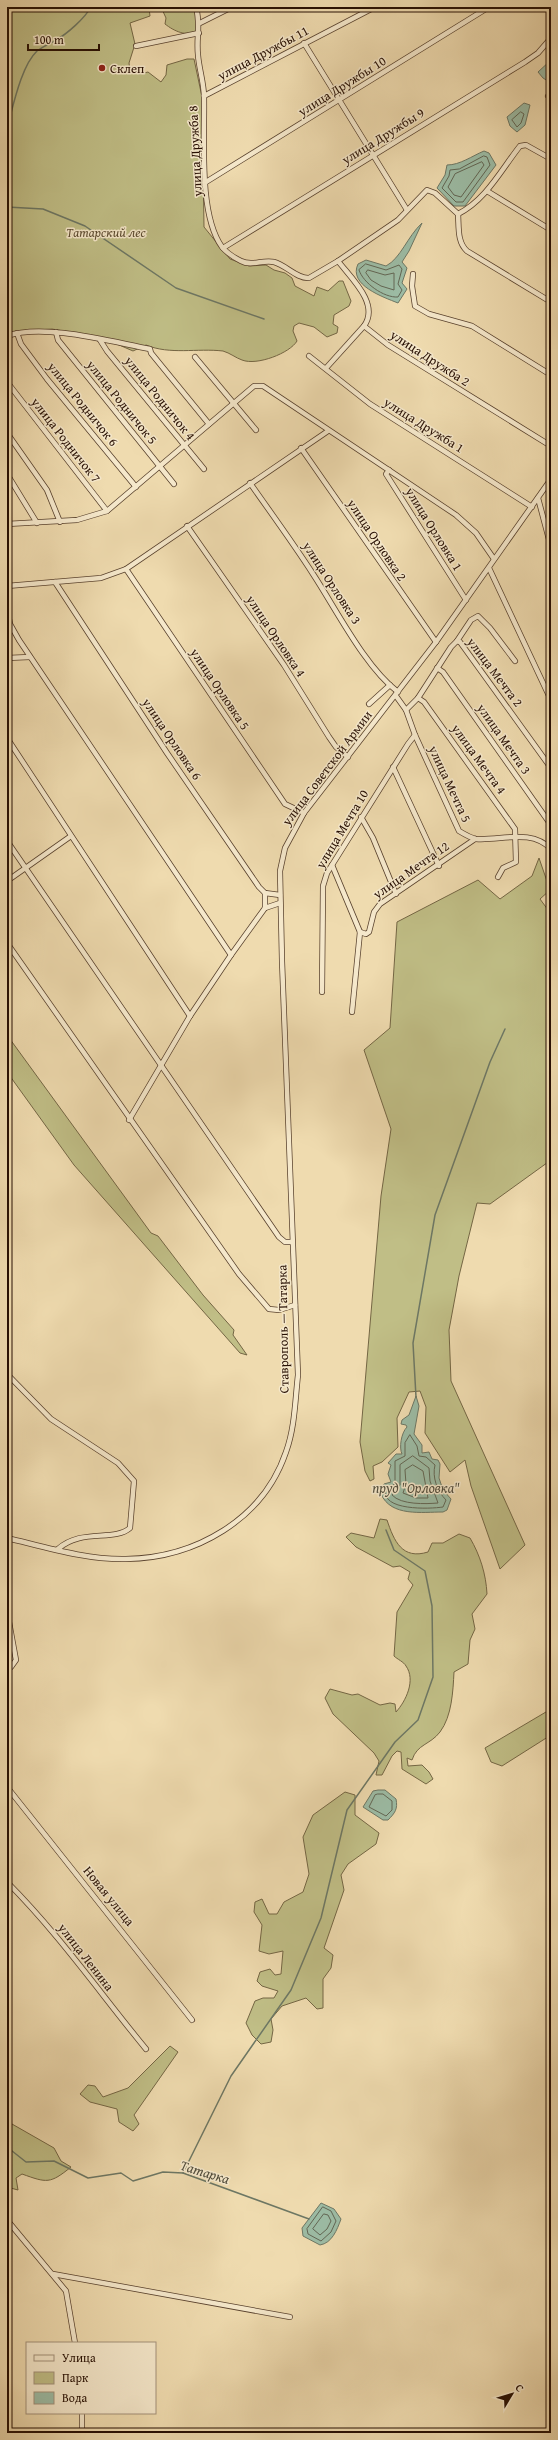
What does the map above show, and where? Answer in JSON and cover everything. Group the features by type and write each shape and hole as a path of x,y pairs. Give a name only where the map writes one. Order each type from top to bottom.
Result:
{"street":[{"name":"улица Дружба 8","path":"196,7 200,23 197,54 204,96 203,143 206,182 215,234 223,248 242,262 250,264 271,261 284,264 304,278 309,278 338,261 398,220 427,190 435,193 458,214"},
{"path":"200,23 232,7"},
{"name":"улица Дружбы 11","path":"204,96 375,7"},
{"name":"улица Дружбы 10","path":"206,182 340,101 490,7"},
{"path":"136,46 199,33"},
{"name":"улица Дружбы 9","path":"223,248 526,62 538,53 551,38"},
{"path":"304,43 407,210"},
{"path":"551,159 523,144 489,186 488,191 472,206 458,214 460,239 462,246 467,251 551,302"},
{"path":"488,191 551,230"},
{"path":"326,367 364,326 370,312 368,301 338,261"},
{"path":"413,274 412,286 415,306 428,314 472,326 551,375"},
{"name":"улица Дружба 2","path":"364,326 388,345 551,446"},
{"path":"7,336 17,333 56,332 150,349 151,353 209,424"},
{"name":"улица Родничок 5","path":"56,332 58,340 174,484"},
{"name":"улица Родничок 6","path":"17,333 21,344 47,379 136,487"},
{"name":"улица Родничок 4","path":"100,340 107,351 204,469"},
{"name":"улица Дружба 1","path":"309,356 326,367 370,404 532,507"},
{"path":"195,357 256,430"},
{"name":"улица Родничок 7","path":"7,382 107,511"},
{"path":"7,524 77,520 107,511 254,386 263,386 456,515 476,533 494,559"},
{"path":"8,588 101,578 126,569 328,430"},
{"path":"7,433 47,490 60,522"},
{"name":"улица Орловка 2","path":"301,448 436,642"},
{"name":"улица Орловка 1","path":"389,470 386,474 466,600"},
{"path":"7,474 37,523"},
{"name":"улица Советской Армии","path":"289,1148 280,903 280,872 285,848 304,813 436,642 551,479"},
{"name":"улица Орловка 3","path":"250,483 306,562 358,644 397,694"},
{"path":"538,498 551,547"},
{"name":"улица Орловка 4","path":"187,526 284,665 329,737 336,747 348,757"},
{"path":"489,568 551,700"},
{"name":"улица Орловка 5","path":"126,569 285,804 304,813"},
{"name":"улица Орловка 6","path":"55,582 167,753 265,893"},
{"path":"7,608 13,630 30,657 231,955"},
{"path":"457,641 471,620 478,616 490,628 515,661"},
{"name":"улица Мечта 2","path":"406,710 418,698 437,668 457,641 463,645 551,768"},
{"path":"7,658 30,657"},
{"name":"улица Мечта 3","path":"437,668 447,677 551,825"},
{"path":"369,704 390,685"},
{"name":"улица Мечта 5","path":"397,694 406,710 415,735 459,831 475,839 513,836"},
{"name":"улица Мечта 4","path":"418,698 424,702 515,829 513,836 516,862 503,868 498,877"},
{"name":"улица Мечта 10","path":"322,992 323,886 332,865 361,817 415,735"},
{"path":"7,738 70,836 190,1016"},
{"path":"393,767 439,866"},
{"path":"361,817 363,818 373,838 396,894"},
{"path":"7,881 70,836"},
{"path":"513,836 545,842 551,849"},
{"name":"улица Мечта 12","path":"360,932 366,934 369,932 375,908 439,866 475,839"},
{"path":"7,841 279,1237 285,1242 292,1242"},
{"path":"332,865 360,932 352,1012"},
{"path":"265,908 265,893 280,896"},
{"path":"129,1120 190,1016 231,955 265,908 280,903"},
{"path":"7,943 129,1120 239,1274 263,1305 269,1309 279,1310 295,1305"},
{"name":"Ставрополь — Татарка","path":"7,1538 58,1549 125,1559 162,1556 211,1539 232,1526 253,1508 269,1489 286,1453 294,1418 298,1375 289,1148"},
{"path":"7,1374 51,1419 118,1463 134,1481 130,1528 123,1532 80,1536 64,1543 58,1549"},
{"path":"7,1611 16,1660 11,1667 7,1667"},
{"name":"Новая улица","path":"7,1787 192,2020"},
{"name":"улица Ленина","path":"7,1882 61,1940 75,1962 146,2049"},
{"path":"7,2220 53,2274 66,2292 75,2342"},
{"path":"53,2274 290,2317"},
{"path":"82,2414 82,2433"}],"green space":[{"name":"Татарский лес","path":"7,7 152,7 149,8 150,16 130,23 135,44 129,63 130,71 140,74 148,72 161,82 166,75 167,65 187,59 194,59 202,97 204,227 230,259 249,266 266,265 274,270 285,273 292,278 295,286 314,296 317,287 328,291 339,281 343,281 351,301 349,306 334,315 333,324 338,327 337,333 327,337 314,327 299,323 294,326 293,331 297,341 288,350 264,360 248,361 223,351 213,350 174,351 146,345 133,351 103,338 52,329 7,332"},
{"path":"161,7 195,7 197,31 193,33 184,33 169,27 165,24 166,18"},
{"path":"539,858 550,890 540,899 551,914 551,1160 490,1204 477,1203 459,1276 449,1330 451,1381 525,1545 500,1569 471,1486 465,1460 450,1472 425,1433 426,1407 420,1391 409,1392 397,1418 398,1447 382,1462 373,1466 374,1479 370,1481 365,1471 360,1442 381,1196 391,1129 364,1050 390,1028 397,922 478,880 500,899 532,876"},
{"path":"7,1035 151,1233 158,1236 203,1295 234,1330 233,1335 247,1355 240,1353 74,1165 7,1072"},
{"path":"380,1519 387,1520 400,1547 405,1551 412,1553 419,1554 428,1552 432,1543 443,1543 459,1534 470,1538 480,1558 484,1572 487,1594 472,1614 475,1629 470,1640 468,1664 454,1672 451,1703 447,1719 440,1732 417,1751 412,1760 407,1758 408,1766 422,1765 429,1772 433,1779 426,1784 402,1769 401,1752 397,1751 392,1756 382,1775 376,1775 379,1761 374,1753 333,1714 325,1698 330,1689 352,1695 358,1694 380,1705 390,1703 395,1704 396,1712 406,1696 410,1684 409,1672 405,1665 394,1656 397,1612 413,1585 408,1579 410,1572 400,1566 393,1567 356,1547 346,1537 351,1533 374,1538"},
{"path":"551,1709 551,1735 502,1766 491,1762 485,1748"},
{"path":"345,1792 355,1795 355,1815 379,1833 376,1844 348,1864 341,1875 344,1890 324,1948 333,1955 331,1968 323,1979 323,2008 317,2009 306,1998 282,2006 271,2019 273,2030 271,2042 261,2044 252,2035 246,2023 255,2001 263,1998 274,1998 278,1991 262,1986 257,1981 260,1972 270,1969 275,1975 281,1974 283,1951 269,1954 259,1951 262,1925 254,1912 255,1902 262,1899 269,1914 277,1914 284,1902 303,1892 309,1874 303,1837 313,1815"},
{"path":"170,2046 178,2052 134,2115 139,2124 133,2131 119,2122 117,2109 90,2102 80,2094 88,2085 95,2086 103,2097 128,2088"},
{"path":"12,2124 54,2148 61,2161 71,2167 58,2177 48,2180 37,2179 22,2174 16,2178 18,2190 7,2187 7,2126"}],"water":[{"path":"551,60 551,83 543,78 538,72"},
{"path":"524,103 530,105 525,125 517,132 510,126 507,117"},
{"path":"484,151 489,153 496,165 465,206 454,206 437,188 445,175 447,165 461,162"},
{"path":"422,223 409,251 402,262 407,268 402,283 407,289 398,303 376,294 362,284 356,271 358,264 366,260 386,266 396,258 412,234"},
{"name":"пруд \"Орловка\"","path":"416,1396 419,1406 414,1434 422,1445 422,1453 429,1452 432,1459 438,1460 440,1464 439,1478 443,1490 451,1499 447,1510 443,1512 408,1512 399,1510 392,1507 381,1494 384,1484 391,1482 388,1474 391,1465 388,1463 396,1454 402,1454 401,1440 407,1427 406,1425 401,1424 402,1420 409,1415"},
{"path":"385,1790 396,1799 397,1806 388,1820 383,1820 363,1807 373,1791"},
{"path":"321,2203 334,2209 341,2219 336,2232 331,2239 320,2245 303,2236 302,2228"}],"waterway":[{"path":"7,128 18,87 26,66 31,58 37,51 70,30 85,16 91,7"},
{"path":"7,207 43,209 85,226 176,288 264,319"},
{"path":"416,1397 413,1343 435,1215 490,1062 505,1029"},
{"path":"183,2173 231,2076 291,1990 321,1918 347,1810 395,1742 418,1720 433,1677 432,1606 425,1571 394,1550 386,1530"},
{"name":"Татарка","path":"7,2147 26,2162 54,2161 88,2178 121,2173 133,2181 163,2172 183,2173 309,2219"}],"place":[{"name":"Склеп","path":"102,68"}]}
